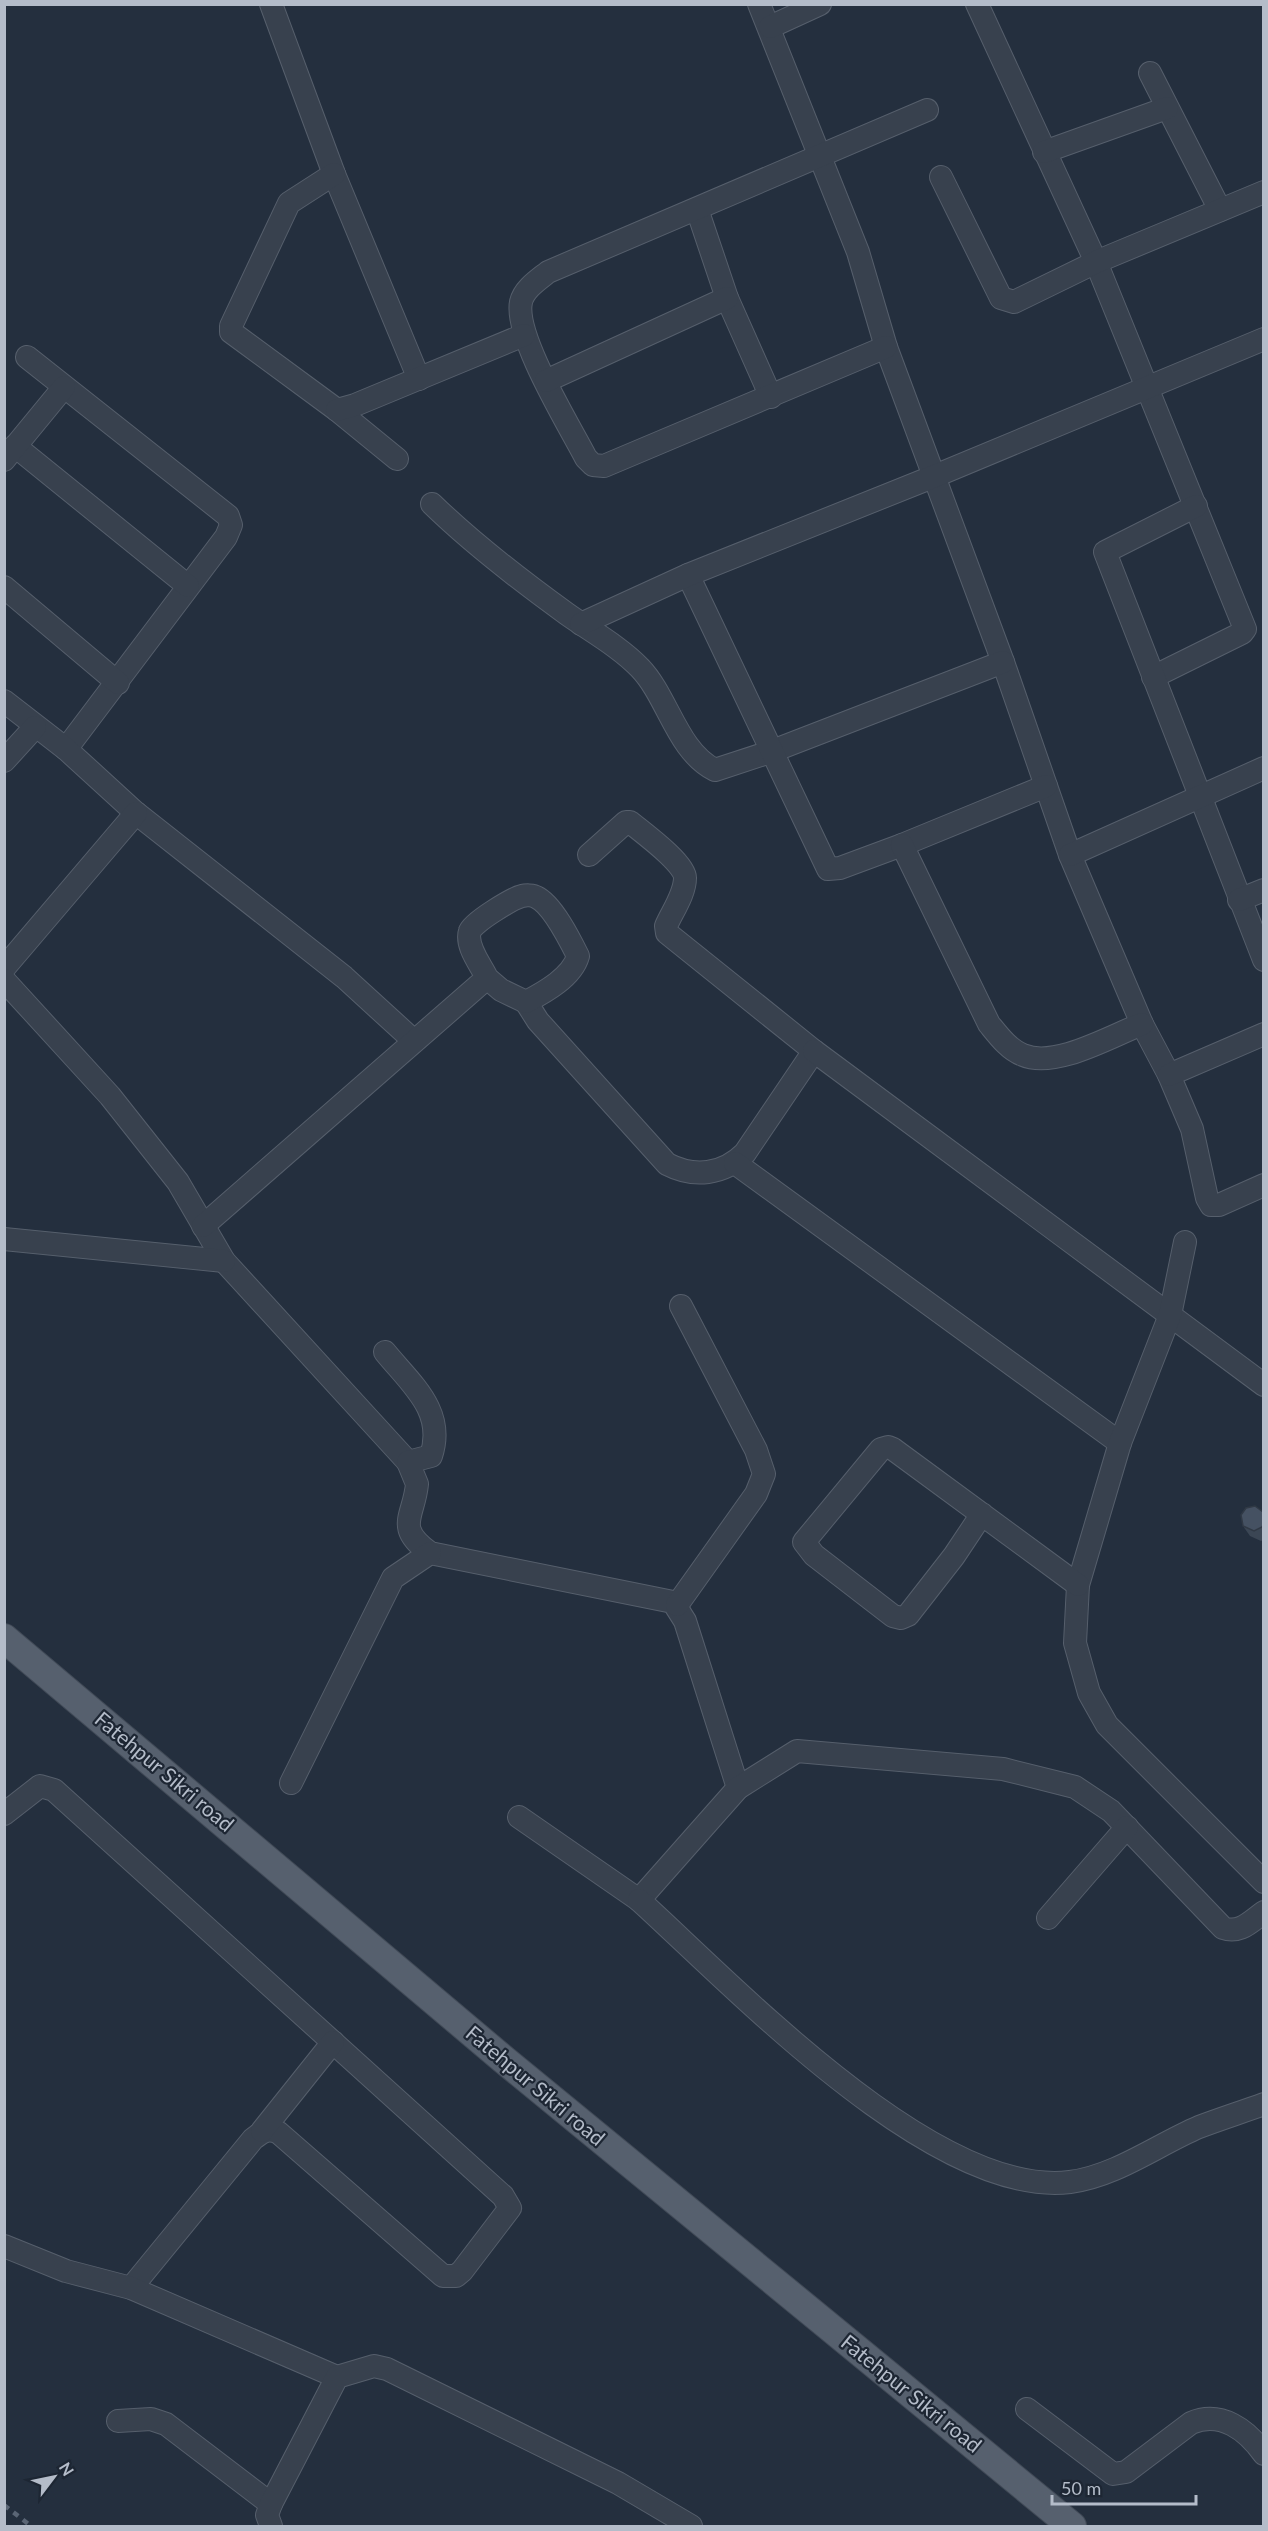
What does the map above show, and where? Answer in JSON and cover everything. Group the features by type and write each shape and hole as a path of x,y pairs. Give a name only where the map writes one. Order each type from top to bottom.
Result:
{"main road":[{"name":"Fatehpur Sikri road","path":"4,1638 512,2067 1072,2526"}],"street":[{"path":"272,4 334,174 419,379"},
{"path":"759,4 858,252 886,347 1003,662 1070,855 1142,1024 1169,1075 1192,1129 1207,1198 1211,1205 1227,1203 1263,1185"},
{"path":"770,27 820,4"},
{"path":"977,4 1096,262 1245,629 1242,633 1153,677"},
{"path":"1150,73 1220,210"},
{"path":"1044,152 1167,108"},
{"path":"886,347 604,466 593,465 586,458 524,335 521,301 531,285 548,272 927,110"},
{"path":"334,174 289,203 231,326 234,336 337,410 397,459"},
{"path":"941,177 1001,298 1014,302 1096,262 1263,192"},
{"path":"697,209 727,298 771,396"},
{"path":"546,381 727,298"},
{"path":"337,410 524,335"},
{"path":"581,624 688,575 935,476 1263,339"},
{"path":"27,357 228,516 231,525 226,537 66,749"},
{"path":"64,387 10,453 188,586"},
{"path":"432,504 456,528 519,580 645,673 693,751 706,766 715,770 770,752 1003,662"},
{"path":"1196,506 1105,551 1198,797 1263,960"},
{"path":"688,575 770,752 828,869 840,868 902,845 1046,786"},
{"path":"4,587 118,683"},
{"path":"4,701 66,749 136,813 344,977 414,1041"},
{"path":"4,761 35,727"},
{"path":"1070,855 1263,768"},
{"path":"4,968 136,813"},
{"path":"589,855 626,822 630,822 678,863 686,875 666,926 667,933 814,1051 1263,1385"},
{"path":"902,845 989,1024 1002,1041 1022,1055 1041,1060 1058,1057 1142,1024"},
{"path":"1239,900 1263,890"},
{"path":"526,1002 542,994 575,967 578,956 547,905 535,896 523,895 477,922 470,930 469,943 487,978 501,990 526,1002 538,1021 667,1164 679,1170 698,1174 735,1163 745,1153 814,1051"},
{"path":"203,1226 487,978"},
{"path":"4,980 110,1096 178,1182 224,1261 408,1462 417,1484 407,1519 408,1527 417,1544 429,1553 666,1600 676,1605 685,1621 738,1788"},
{"path":"1169,1075 1263,1034"},
{"path":"735,1163 1120,1443"},
{"path":"4,1239 224,1261"},
{"path":"1185,1242 1170,1315 1120,1443 1078,1585 1075,1643 1097,1710 1107,1725 1263,1882"},
{"path":"676,1605 756,1494 764,1474 756,1450 681,1306"},
{"path":"385,1352 431,1411 436,1425 431,1456 408,1462"},
{"path":"982,1514 954,1556 908,1615 901,1618 893,1616 814,1555 804,1542 880,1449 888,1447 982,1514 1078,1585"},
{"path":"291,1783 393,1578 429,1553"},
{"path":"639,1900 738,1788 797,1751 1003,1769 1075,1787 1094,1798 1127,1827 1223,1928 1233,1931 1244,1928 1263,1912"},
{"path":"4,1814 40,1786 54,1790 503,2196 510,2208 462,2271 456,2276 443,2276 279,2133 270,2129 262,2131"},
{"path":"519,1817 639,1900 765,2019 906,2130 1000,2176 1042,2182 1070,2182 1103,2173 1200,2127 1263,2104"},
{"path":"1048,1918 1127,1827"},
{"path":"131,2288 333,2042"},
{"path":"4,2246 66,2271 131,2288 337,2377 374,2366 387,2369 618,2483 691,2526"},
{"path":"118,2421 151,2419 166,2424 271,2515 337,2377"},
{"path":"1027,2409 1113,2474 1126,2472 1191,2423 1203,2418 1220,2420 1238,2427 1263,2454"}],"building":[{"path":"1255,1506 1263,1512 1263,1525 1254,1531 1243,1526 1241,1515 1246,1508"}],"railway":[{"path":"4,2505 31,2526"}]}
